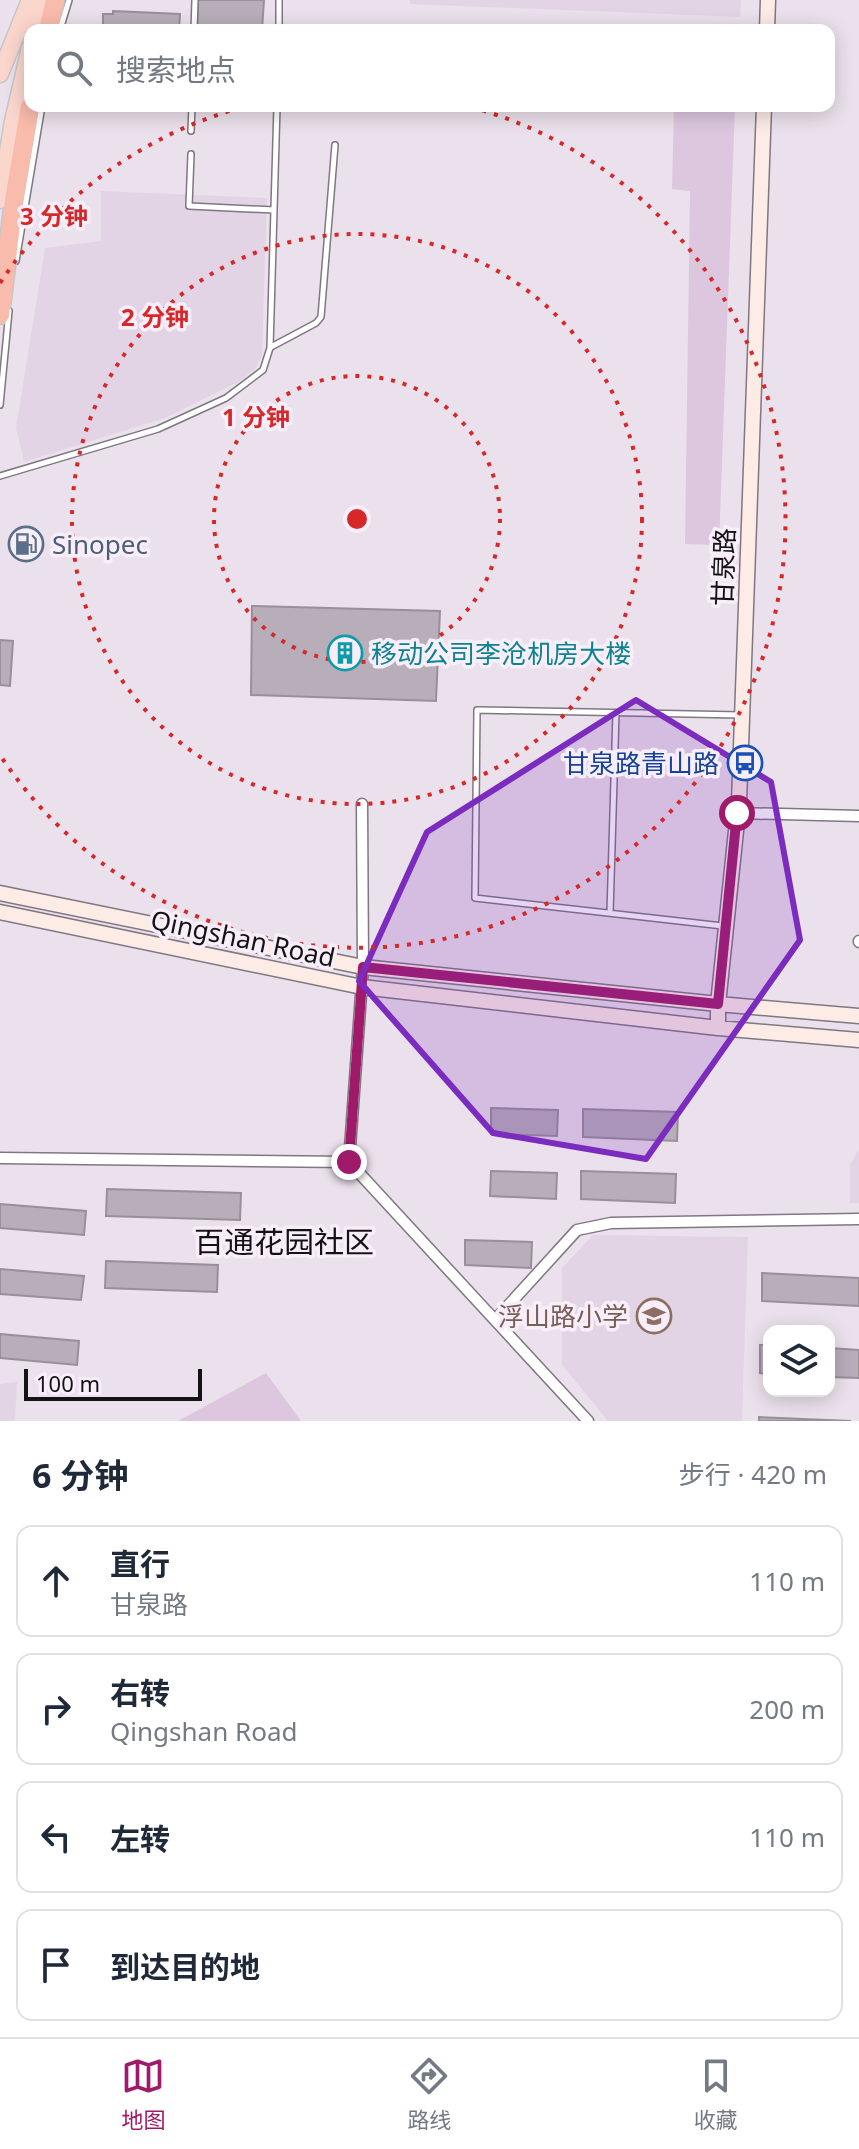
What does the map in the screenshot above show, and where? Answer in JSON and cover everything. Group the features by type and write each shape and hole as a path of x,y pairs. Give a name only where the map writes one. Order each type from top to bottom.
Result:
{"highway":[{"path":"49,24 55,0"},
{"path":"0,315 29,112"}],"main road":[{"path":"0,74 30,0"},
{"path":"35,24 40,0"},
{"path":"767,24 768,0"},
{"path":"0,200 24,74"},
{"name":"甘泉路","path":"718,1028 737,813 742,715 764,112"},
{"name":"Qingshan Road","path":"0,893 363,967 859,1016"},
{"name":"Qingshan Road","path":"0,912 362,987 718,1028 859,1040"}],"street":[{"path":"349,1162 363,967 362,804"},
{"path":"737,813 859,816"},
{"path":"0,1158 349,1162 588,1421"},
{"path":"495,1320 577,1230 611,1223 859,1219"}],"lane":[{"path":"62,24 69,0"},
{"path":"194,24 195,0"},
{"path":"279,0 279,24"},
{"path":"15,265 41,112"},
{"path":"191,131 192,112"},
{"path":"0,476 158,429 226,398 263,370 270,348 277,112"},
{"path":"270,348 316,323 321,317 335,145"},
{"path":"191,154 189,206 274,210"},
{"path":"0,405 11,296"},
{"path":"726,926 475,898 477,710 742,715"},
{"path":"610,913 616,713"}],"highlighted area":[{"path":"636,700 771,782 800,940 646,1159 493,1133 359,981 427,832"}],"shaded area":[{"path":"410,0 741,0 740,17 410,4"},
{"path":"674,112 735,112 719,545 685,544 690,191 672,189"},
{"path":"101,191 267,198 262,355 256,368 240,381 165,418 24,462 16,428 45,248 101,241"},
{"path":"859,1149 859,1203 850,1203 850,1165"},
{"name":"浮山路小学","path":"593,1235 748,1237 742,1421 608,1421 562,1365 562,1268"},
{"path":"266,1373 301,1421 178,1421"},
{"path":"17,1382 15,1421 0,1421 0,1384"}],"building":[{"path":"198,0 264,0 262,24 197,24"},
{"path":"113,11 180,14 179,24 103,24 103,14 113,14"},
{"name":"移动公司李沧机房大楼","path":"252,606 440,611 436,701 251,695"},
{"path":"0,640 13,641 10,686 0,685"},
{"path":"491,1108 558,1110 557,1136 491,1134"},
{"path":"583,1109 678,1112 677,1141 583,1137"},
{"path":"491,1171 557,1173 556,1199 490,1196"},
{"path":"581,1171 676,1174 675,1203 581,1199"},
{"path":"107,1189 241,1193 240,1220 106,1216"},
{"path":"0,1204 86,1211 84,1235 0,1228"},
{"path":"465,1240 532,1242 531,1268 465,1265"},
{"path":"106,1261 218,1265 217,1292 105,1288"},
{"path":"0,1269 84,1276 81,1300 0,1294"},
{"path":"762,1273 859,1278 859,1306 762,1301"},
{"path":"0,1334 79,1341 77,1365 0,1358"},
{"path":"760,1345 763,1345 763,1373 760,1373"},
{"path":"835,1348 859,1350 859,1378 835,1377"},
{"path":"759,1417 851,1421 759,1421"}],"place":[{"name":"Sinopec","path":"26,544"},
{"name":"移动公司李沧机房大楼","path":"345,653"},
{"name":"甘泉路青山路","path":"745,763"},
{"name":"浮山路小学","path":"654,1316"}],"district":[{"name":"百通花园社区","path":"284,1241"}],"route":[{"path":"349,1162 363,967 718,1004 737,813"}]}
